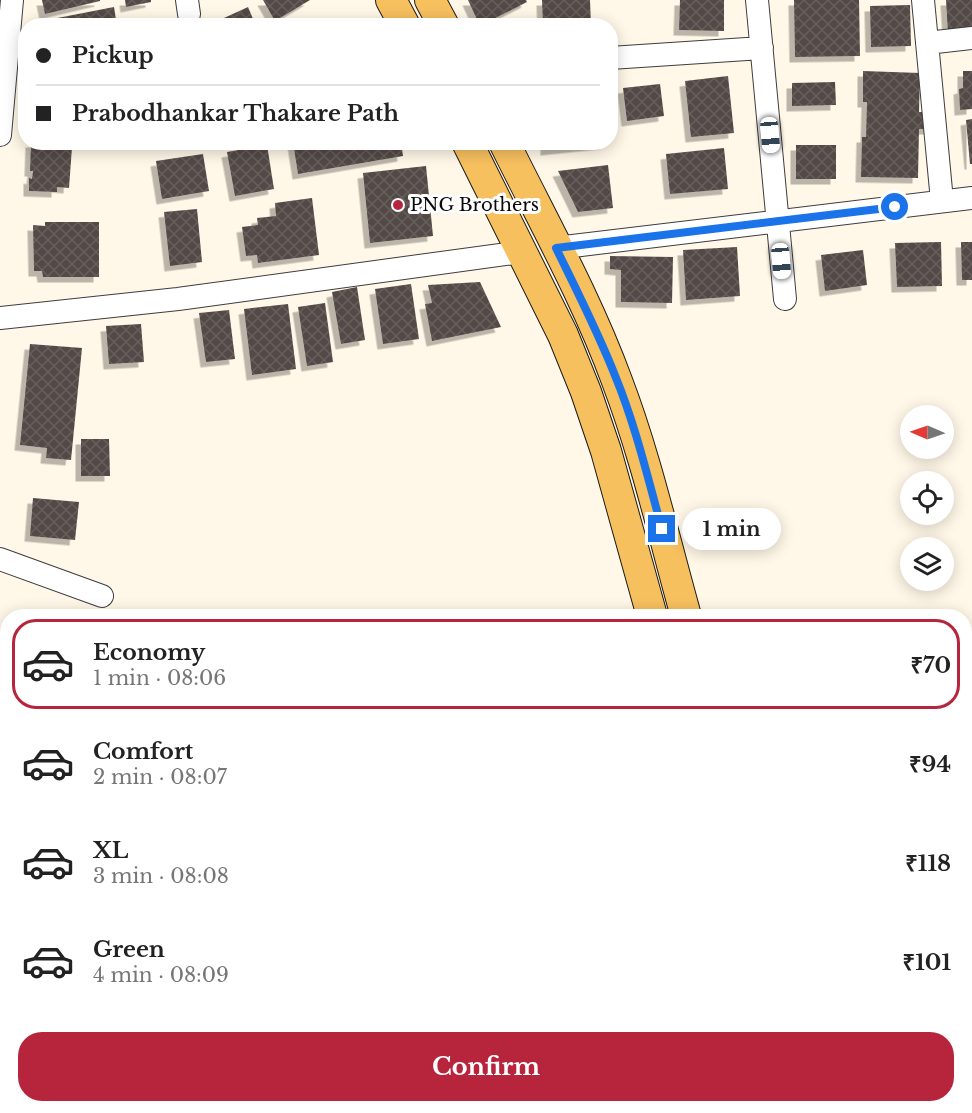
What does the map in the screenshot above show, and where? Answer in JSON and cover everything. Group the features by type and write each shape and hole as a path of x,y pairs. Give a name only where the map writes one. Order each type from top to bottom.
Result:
{"main road":[{"path":"392,0 401,18"},
{"path":"430,0 440,18"},
{"path":"471,150 563,335 586,392 606,451 650,609"},
{"path":"508,150 592,321 617,380 638,442 684,609"}],"street":[{"path":"0,135 12,0"},
{"path":"757,0 785,300"},
{"path":"923,0 942,201"},
{"path":"927,43 972,38"},
{"path":"618,57 762,48"},
{"path":"556,248 972,198"},
{"path":"0,318 178,299 521,252"},
{"path":"0,559 102,596"}],"building":[{"path":"42,0 100,0 100,1 45,14"},
{"path":"125,0 151,0 151,2 126,7"},
{"path":"263,0 310,0 280,18 273,18"},
{"path":"468,0 526,0 527,2 496,18 476,18"},
{"path":"542,0 590,0 591,18 543,18"},
{"path":"680,0 724,0 724,31 679,30"},
{"path":"794,0 859,0 860,56 795,57"},
{"path":"946,0 972,0 972,32 948,33"},
{"path":"910,5 911,46 871,47 870,6"},
{"path":"114,7 116,18 58,18"},
{"path":"248,7 253,18 224,18"},
{"path":"863,71 920,73 919,112 931,112 930,129 919,129 918,178 861,177 862,137 866,137 867,102 863,102"},
{"path":"963,71 972,71 972,109 960,110 959,89 963,88"},
{"path":"728,76 734,133 691,137 685,81"},
{"path":"835,82 836,105 792,106 792,83"},
{"path":"660,84 664,116 627,121 623,88"},
{"path":"972,119 972,164 970,164 966,120"},
{"path":"796,145 836,145 836,179 796,179"},
{"path":"724,148 728,189 670,194 666,154"},
{"path":"31,150 72,150 69,188 57,187 57,192 29,191 29,178 32,179 33,171 30,171"},
{"path":"268,150 274,189 235,196 227,152"},
{"path":"294,150 402,150 403,156 298,174"},
{"path":"203,154 209,191 162,199 156,161"},
{"path":"608,165 613,208 578,212 558,171"},
{"name":"PNG Brothers","path":"426,166 433,236 370,243 363,173"},
{"path":"312,198 319,255 258,263 257,255 246,256 242,227 258,225 257,218 276,216 275,203"},
{"path":"197,209 202,262 170,266 164,212"},
{"path":"45,222 99,222 99,277 43,277 42,271 34,271 33,225 45,226"},
{"path":"941,242 942,286 897,287 895,243"},
{"path":"961,242 972,242 972,280 962,280"},
{"path":"737,247 740,296 686,300 683,250"},
{"path":"863,250 867,285 825,291 821,255"},
{"path":"610,256 673,257 672,303 621,302 621,270 610,269"},
{"path":"480,282 501,327 432,341 425,304 432,303 428,285"},
{"path":"411,284 419,339 383,344 375,289"},
{"path":"357,287 365,340 341,344 332,292"},
{"path":"325,303 333,362 307,366 298,307"},
{"path":"288,304 296,369 252,375 244,309"},
{"path":"229,310 235,359 206,362 199,313"},
{"path":"141,324 144,362 109,364 106,326"},
{"path":"30,344 82,348 71,460 46,458 47,448 20,445"},
{"path":"81,439 109,439 110,476 81,476"},
{"path":"33,498 79,502 75,540 30,536"}],"place":[{"name":"PNG Brothers","path":"398,205"}],"route":[{"path":"662,529 638,442 617,380 592,321 556,248 895,207"}]}
